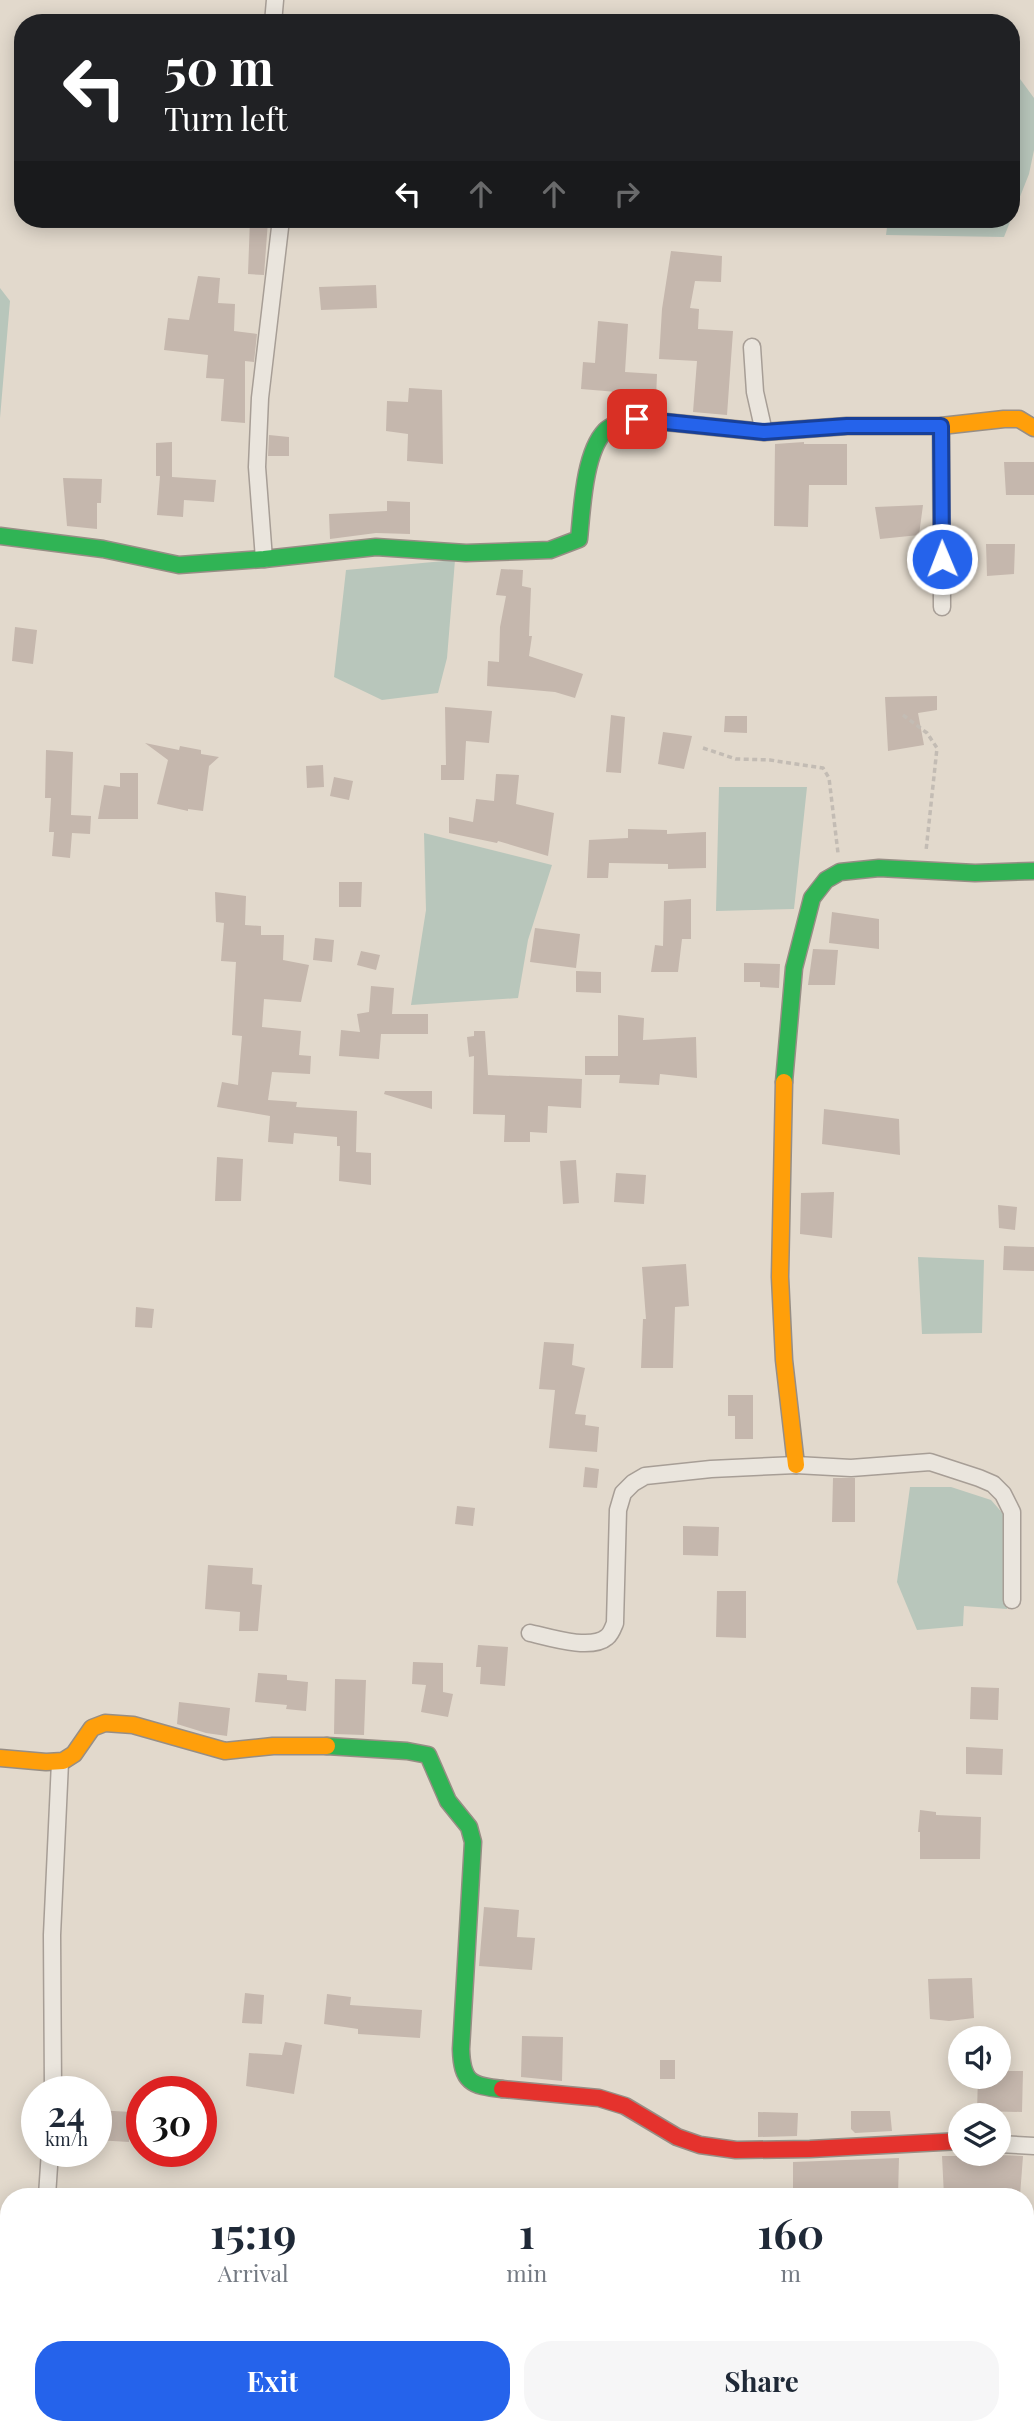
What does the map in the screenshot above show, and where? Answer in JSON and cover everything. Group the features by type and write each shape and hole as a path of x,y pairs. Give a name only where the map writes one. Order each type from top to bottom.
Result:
{"street":[{"path":"264,559 257,467 260,398 280,228"},
{"path":"752,347 754,391 764,432"},
{"path":"0,536 103,550 179,565 376,547 466,552 550,550 579,540 584,498 593,455 600,437 607,429 637,419 764,432 847,426 941,426 1019,419 1034,428"},
{"path":"941,426 942,607"},
{"path":"796,1465 784,1360 780,1277 782,1107 794,968 812,898 826,880 839,872 880,868 975,873 1034,871"},
{"path":"530,1633 578,1643 603,1640 609,1636 615,1623 618,1510 623,1493 645,1476 672,1473 796,1465 851,1468 930,1462 993,1484 1003,1494 1012,1512 1012,1600"},
{"path":"0,1758 60,1762 70,1758 91,1727 104,1723 125,1723 188,1743 225,1751 246,1752 271,1746 407,1751 428,1755 450,1804 472,1828 461,2049 463,2073 469,2082 482,2087 599,2098 625,2106 677,2137 700,2145 736,2150 948,2142"},
{"path":"53,2076 52,1935 60,1762"},
{"path":"1011,2145 1034,2146"},
{"path":"48,2188 49,2167"}],"path":[{"path":"903,715 927,733 937,748 924,870"},
{"path":"703,747 736,759 770,760 822,768 829,778 839,872"}],"shaded area":[{"path":"1020,79 1034,98 1034,150 1020,197"},
{"path":"887,228 1008,228 1004,237 886,235"},
{"path":"0,288 10,301 0,418"},
{"path":"455,560 447,658 438,693 382,700 334,677 346,570"},
{"path":"719,787 807,787 794,909 716,911"},
{"path":"424,833 552,865 528,940 518,998 411,1005 426,910"},
{"path":"918,1257 984,1260 982,1333 922,1334"},
{"path":"910,1487 951,1487 991,1500 1006,1517 1007,1609 964,1606 963,1626 917,1630 897,1582"}],"building":[{"path":"250,228 267,228 264,275 248,274"},
{"path":"671,251 722,256 721,282 695,281 690,308 699,309 698,329 733,331 727,415 693,412 697,361 659,359 662,309"},
{"path":"198,276 220,278 218,303 235,304 234,331 257,334 254,362 245,361 245,423 221,421 224,379 206,378 208,355 164,350 168,318 189,320"},
{"path":"376,285 377,308 321,310 319,287"},
{"path":"598,321 628,324 625,372 657,374 656,400 641,399 641,394 581,389 583,362 595,363"},
{"path":"409,388 442,390 443,464 407,461 408,434 386,431 387,401 408,402"},
{"path":"269,435 289,437 289,456 268,456"},
{"path":"172,442 172,477 216,480 214,502 184,500 183,517 157,515 160,476 156,476 156,443"},
{"path":"775,444 847,444 847,485 809,485 808,527 774,526"},
{"path":"1004,462 1034,462 1034,495 1006,495"},
{"path":"63,478 102,479 101,503 97,503 97,529 67,526"},
{"path":"387,501 410,502 410,534 376,533 330,539 329,514 387,511"},
{"path":"923,505 919,535 880,539 875,507"},
{"path":"986,544 1015,544 1014,574 987,576"},
{"path":"501,569 523,570 522,586 531,588 529,636 532,636 529,656 583,674 575,698 555,692 487,686 488,661 499,662 500,627 506,596 496,595"},
{"path":"15,627 37,630 33,664 12,661"},
{"path":"937,696 937,710 918,713 924,745 888,751 885,697"},
{"path":"445,707 492,711 489,743 466,741 464,780 441,780 441,765 446,765"},
{"path":"611,715 625,717 621,773 606,772"},
{"path":"725,716 747,716 747,733 724,732"},
{"path":"663,732 692,736 684,769 658,764"},
{"path":"145,743 179,750 180,746 219,757 209,766 203,811 188,811 157,804 168,760"},
{"path":"46,750 73,752 71,815 91,816 90,834 72,833 70,858 52,856 54,832 49,832 51,798 45,798"},
{"path":"323,765 324,787 307,788 306,766"},
{"path":"120,773 138,773 138,819 98,819 104,785 120,787"},
{"path":"496,774 519,775 516,804 554,813 548,856 498,841 497,843 449,833 449,817 473,822 476,799 494,801"},
{"path":"334,777 353,781 349,800 330,796"},
{"path":"628,829 667,830 667,834 706,832 706,868 668,869 668,864 609,863 608,878 587,878 589,840 628,838"},
{"path":"339,882 362,882 361,907 339,907"},
{"path":"215,892 246,896 245,925 261,926 261,935 284,935 283,960 309,965 301,1002 264,999 262,1027 301,1031 299,1055 311,1056 310,1074 272,1072 268,1100 297,1102 296,1107 357,1111 356,1152 371,1153 371,1185 339,1181 340,1146 337,1146 337,1137 294,1133 293,1144 268,1142 270,1116 217,1107 222,1082 238,1085 242,1036 232,1035 236,962 221,961 224,923 216,922"},
{"path":"691,899 691,939 682,939 678,972 651,972 655,945 663,946 664,901"},
{"path":"832,912 879,919 879,949 829,943"},
{"path":"535,928 580,934 576,968 530,962"},
{"path":"315,938 334,940 332,962 313,960"},
{"path":"813,949 838,950 835,985 808,985"},
{"path":"361,951 380,955 376,970 357,965"},
{"path":"744,963 780,964 779,988 760,987 760,982 744,982"},
{"path":"576,971 601,972 601,993 576,992"},
{"path":"371,986 394,988 392,1014 428,1014 428,1034 381,1034 379,1059 339,1056 341,1030 360,1032 357,1014 369,1012"},
{"path":"618,1015 644,1018 643,1040 696,1037 697,1078 660,1074 659,1085 619,1083 620,1075 585,1075 585,1056 618,1056"},
{"path":"474,1031 485,1031 488,1075 582,1079 581,1108 548,1106 547,1133 530,1132 530,1142 504,1142 505,1115 473,1114 474,1056 469,1057 467,1037 474,1036"},
{"path":"385,1091 432,1091 432,1109 384,1094"},
{"path":"824,1109 899,1119 900,1155 822,1144"},
{"path":"217,1157 243,1159 241,1201 215,1201"},
{"path":"576,1160 579,1203 563,1204 560,1161"},
{"path":"616,1173 646,1175 644,1204 614,1202"},
{"path":"834,1192 832,1238 800,1234 801,1193"},
{"path":"998,1205 1017,1207 1015,1230 999,1228"},
{"path":"1004,1246 1034,1247 1034,1271 1003,1270"},
{"path":"686,1264 689,1306 675,1307 673,1368 641,1368 643,1319 646,1319 642,1267"},
{"path":"136,1307 154,1309 152,1328 135,1327"},
{"path":"544,1342 574,1344 572,1365 585,1368 575,1414 586,1415 585,1425 599,1427 597,1452 549,1448 555,1390 539,1389"},
{"path":"728,1395 753,1395 753,1439 735,1439 735,1416 728,1416"},
{"path":"585,1467 599,1469 597,1488 583,1487"},
{"path":"833,1478 855,1478 855,1522 832,1522"},
{"path":"457,1506 475,1508 473,1526 455,1524"},
{"path":"683,1526 719,1527 718,1556 683,1555"},
{"path":"208,1565 253,1568 252,1584 262,1585 258,1631 239,1631 240,1612 205,1609"},
{"path":"717,1591 746,1591 746,1638 716,1637"},
{"path":"478,1645 508,1647 505,1686 480,1684 481,1667 476,1667"},
{"path":"413,1662 443,1663 443,1692 453,1694 448,1717 421,1712 426,1685 412,1684"},
{"path":"258,1673 287,1675 287,1680 308,1682 306,1711 286,1709 287,1705 255,1702"},
{"path":"335,1679 366,1680 364,1735 334,1734"},
{"path":"971,1687 999,1688 998,1720 970,1719"},
{"path":"179,1702 230,1708 227,1736 177,1724"},
{"path":"966,1747 1003,1749 1002,1775 966,1774"},
{"path":"920,1810 936,1812 936,1815 981,1817 980,1859 920,1859"},
{"path":"484,1907 519,1910 517,1937 535,1938 532,1970 479,1966"},
{"path":"972,1978 974,2018 949,2021 930,2019 928,1979"},
{"path":"245,1993 264,1995 262,2024 242,2023"},
{"path":"327,1994 351,1997 350,2005 422,2010 420,2038 358,2034 358,2029 324,2024"},
{"path":"522,2036 563,2037 562,2081 521,2077"},
{"path":"285,2042 302,2045 294,2094 246,2086 249,2053 282,2055"},
{"path":"660,2060 675,2060 675,2079 660,2079"},
{"path":"1011,2071 1023,2071 1022,2112 1011,2112 1011,2103 977,2103 978,2089 1011,2089"},
{"path":"112,2111 126,2112 126,2142 112,2141"},
{"path":"851,2111 890,2111 892,2131 855,2133 851,2129"},
{"path":"758,2112 798,2113 797,2136 758,2137"},
{"path":"942,2156 948,2156 948,2166 1011,2166 1011,2156 1023,2156 1021,2188 944,2188"},
{"path":"899,2158 898,2188 793,2188 793,2162"}],"traffic: fast":[{"path":"0,536 103,549 179,565 376,547 466,553 550,550 579,539 585,482 598,441 612,426 636,419"},
{"path":"784,1082 794,968 812,898 826,880 840,872 879,868 975,873 1034,871"},
{"path":"327,1746 407,1751 428,1755 448,1801 469,1827 473,1842 461,2049 463,2069 476,2084 502,2089"}],"traffic: slow":[{"path":"636,419 764,432 847,426 941,426 1004,419 1019,419 1034,428"},
{"path":"784,1082 780,1277 784,1360 796,1465"},
{"path":"0,1758 63,1761 74,1754 92,1728 105,1723 133,1725 225,1751 273,1746 327,1746"}],"traffic: jam":[{"path":"502,2089 599,2098 625,2106 677,2137 700,2145 736,2150 948,2142"}],"route":[{"path":"637,419 764,432 847,426 941,426 942,559"}]}
